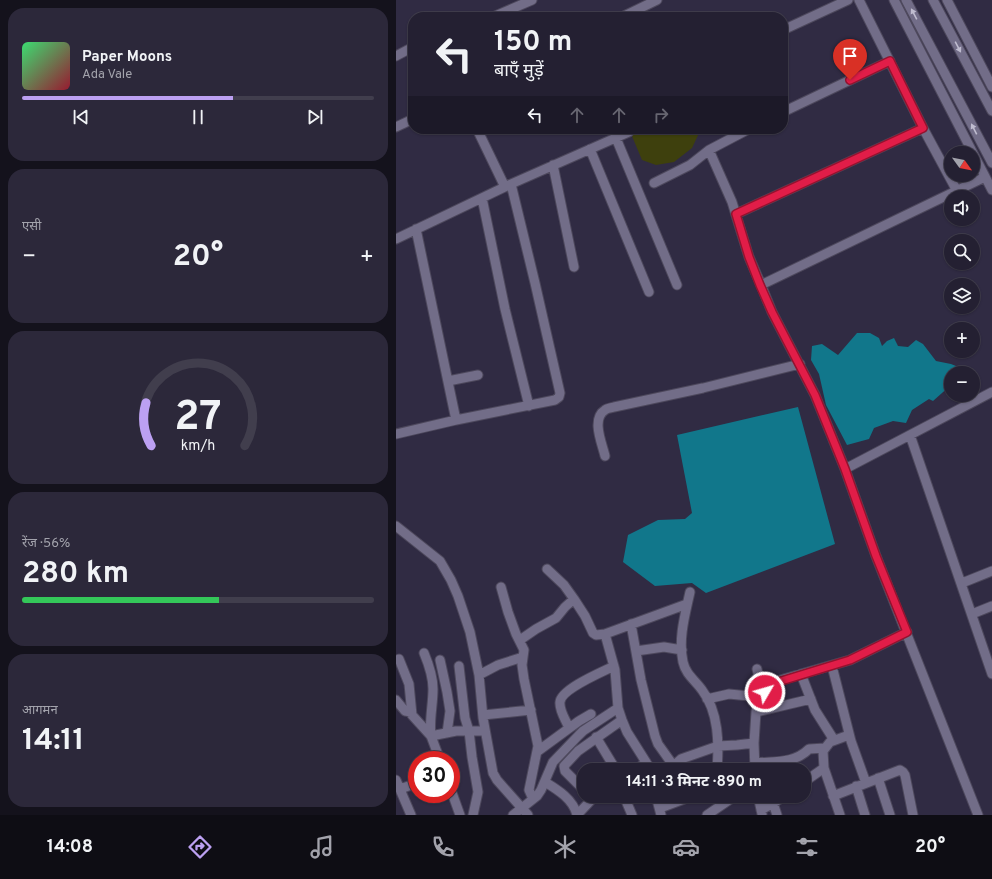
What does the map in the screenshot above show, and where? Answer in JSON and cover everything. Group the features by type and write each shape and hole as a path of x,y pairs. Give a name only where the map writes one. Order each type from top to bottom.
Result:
{"street":[{"path":"504,12 532,0"},
{"path":"630,12 644,3 657,0"},
{"path":"788,28 848,0"},
{"path":"859,0 923,128 956,190"},
{"path":"894,0 992,190"},
{"path":"906,0 992,163"},
{"path":"934,0 992,111"},
{"path":"938,8 951,1 992,87"},
{"path":"396,56 408,50"},
{"path":"788,110 890,61"},
{"path":"396,128 408,122"},
{"path":"736,214 923,128"},
{"path":"396,434 555,400 560,396 535,284 508,186 480,134"},
{"path":"396,239 553,165 625,134"},
{"path":"654,183 690,165 709,150 739,134"},
{"path":"616,138 677,285"},
{"path":"590,149 649,292"},
{"path":"709,150 736,214 749,257 760,285 772,312 815,395 845,469 876,556 978,815"},
{"path":"553,165 574,267"},
{"path":"959,190 985,177"},
{"path":"760,285 944,197"},
{"path":"482,198 508,322 528,406"},
{"path":"416,229 456,420"},
{"path":"605,456 598,426 599,417 604,410 696,390 800,364"},
{"path":"448,381 478,375"},
{"path":"845,469 992,392"},
{"path":"910,435 972,614 988,652 992,674"},
{"path":"396,526 440,561 454,585 470,632 479,675 485,731 493,773 497,780 528,815"},
{"path":"547,569 564,585 596,635 605,634 687,604"},
{"path":"962,583 992,571"},
{"path":"501,587 508,612 524,650 522,666 535,728 538,751 529,790 533,799"},
{"path":"690,592 682,632 683,662 688,674 702,690 712,710 717,730 717,763"},
{"path":"520,640 556,618 574,599"},
{"path":"972,614 992,606"},
{"path":"631,624 641,680 655,736 668,763"},
{"path":"707,699 729,694 760,695 768,691 775,683 850,660 907,632"},
{"path":"605,634 614,666 618,708 627,732 647,763"},
{"path":"636,651 664,647 682,650"},
{"path":"424,653 432,675 433,689 430,728 431,736 437,751"},
{"path":"479,675 498,665 523,657"},
{"path":"399,659 409,684 412,712 415,719 431,736"},
{"path":"440,660 450,711 447,733"},
{"path":"458,666 478,792 473,815"},
{"path":"569,728 560,710 559,703 562,696 572,688 614,666"},
{"path":"832,666 849,735 866,783"},
{"path":"755,763 754,743 756,712 761,687 757,669"},
{"path":"801,674 817,713 834,740"},
{"path":"756,712 811,699"},
{"path":"396,700 405,711 412,712"},
{"path":"513,815 533,799 541,790 553,762 577,737 583,731 618,708"},
{"path":"483,715 531,710"},
{"path":"538,751 591,714"},
{"path":"577,783 565,771 564,766 578,751 622,720"},
{"path":"431,736 447,733 485,731"},
{"path":"840,815 824,768 823,755 825,748 830,742 849,735"},
{"path":"596,737 612,763"},
{"path":"677,763 681,759 718,746 754,743"},
{"path":"774,763 793,760 812,748 825,748"},
{"path":"811,777 824,768"},
{"path":"833,796 900,770 906,775 913,815"},
{"path":"878,778 890,815"},
{"path":"408,782 397,783 411,815"},
{"path":"545,782 566,797 577,815 588,803"},
{"path":"856,786 865,815"},
{"path":"456,803 460,815"},
{"path":"627,803 632,815"},
{"path":"660,812 678,803"},
{"path":"707,815 723,803"},
{"path":"760,803 762,813 773,803 777,815"}],"shaded area":[{"path":"631,134 699,134 692,148 674,162 656,165 642,160"}],"water":[{"path":"857,333 870,333 879,338 882,346 887,341 894,338 898,346 908,347 916,340 923,344 936,361 956,366 944,366 944,391 933,401 929,399 912,410 906,423 893,421 874,428 869,439 847,445 826,405 819,374 811,360 812,346 822,344 838,355"},
{"path":"798,407 835,544 706,593 692,583 655,586 623,562 628,535 658,520 685,519 692,513 677,435"}],"route":[{"path":"765,692 768,691 775,683 850,660 907,632 876,556 845,469 815,395 800,364 783,335 760,285 743,240 736,214 923,128 890,61 850,80"}]}
